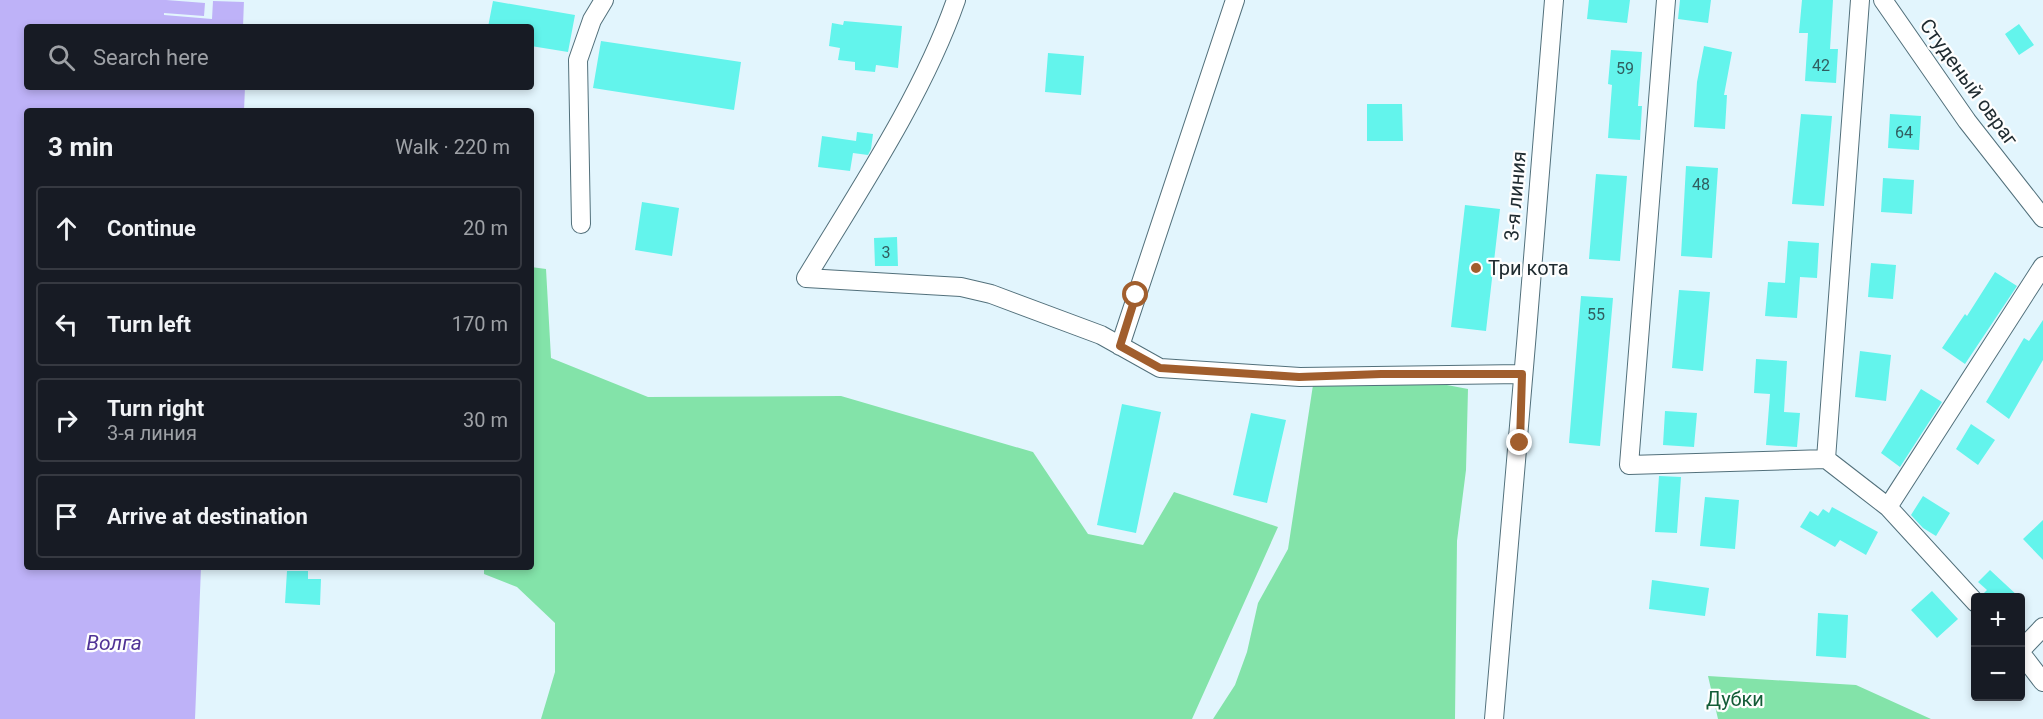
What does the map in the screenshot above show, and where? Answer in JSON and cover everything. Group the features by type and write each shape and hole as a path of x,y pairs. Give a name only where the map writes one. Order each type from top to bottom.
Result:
{"street":[{"path":"581,224 578,60 592,20 604,0"},
{"path":"956,0 945,33 879,158 806,278 961,287 1013,302 1101,335 1160,368 1299,377 1381,374 1522,374"},
{"path":"1120,346 1234,0"},
{"name":"3-я линия","path":"1494,719 1520,443 1522,374 1554,0"},
{"path":"1666,0 1629,465 1826,459 1888,507 1971,598"},
{"path":"1826,459 1860,0"},
{"name":"Студеный овраг","path":"1882,0 1967,121 2043,218"},
{"path":"1888,507 2043,266"},
{"path":"2025,647 2043,627"},
{"path":"2025,659 2043,682"}],"green space":[{"path":"534,267 546,269 551,358 648,397 841,396 1033,452 1088,534 1143,545 1174,492 1278,527 1192,719 541,719 555,672 555,623 517,587 484,574 484,570 534,570"},
{"path":"1431,382 1468,389 1466,470 1457,541 1455,719 1213,719 1235,685 1247,652 1258,603 1288,549 1313,385"},
{"name":"Дубки","path":"1708,676 1856,685 1931,719 1718,719"}],"water":[{"name":"Волга","path":"0,0 244,0 243,24 24,24 24,90 245,90 244,108 24,108 24,570 201,570 195,719 0,719"}],"pier":[{"path":"166,0 244,0 244,2 213,1 212,19 164,15 164,13 204,16 205,3"}],"building":[{"path":"1589,0 1630,0 1627,23 1587,19"},
{"path":"1680,0 1711,0 1708,23 1678,19"},
{"path":"1802,0 1833,0 1830,49 1838,49 1836,83 1805,81 1808,33 1799,33"},
{"path":"493,1 575,15 568,52 534,46 534,24 489,24"},
{"path":"844,21 902,26 898,68 876,65 875,72 855,70 855,62 838,60 840,48 829,46 832,23 843,25"},
{"path":"2019,24 2034,45 2019,55 2005,34"},
{"path":"601,41 741,62 734,110 593,88"},
{"path":"1704,46 1732,52 1724,95 1727,95 1725,129 1694,127 1697,82"},
{"path":"1611,50 1642,52 1638,106 1642,106 1640,140 1608,138 1612,85 1608,84"},
{"path":"1048,53 1084,56 1081,95 1045,92"},
{"path":"1367,104 1402,104 1403,141 1367,141"},
{"path":"1801,114 1832,116 1824,206 1792,204"},
{"path":"1890,114 1921,116 1919,150 1888,148"},
{"path":"857,132 873,134 868,155 853,153 850,171 818,167 822,136 856,141"},
{"path":"1686,166 1718,168 1712,258 1681,256"},
{"path":"1596,174 1627,176 1620,261 1589,259"},
{"path":"1883,178 1914,180 1912,214 1881,212"},
{"path":"642,202 679,208 672,256 635,250"},
{"name":"Три кота","path":"1465,205 1500,209 1486,331 1451,327"},
{"path":"897,237 898,266 875,266 874,238"},
{"path":"1788,241 1819,243 1817,278 1800,277 1797,318 1765,316 1768,282 1785,283"},
{"path":"1871,263 1896,265 1893,299 1868,297"},
{"path":"1995,272 2017,286 1965,364 1942,348 1965,314 1967,316"},
{"path":"1679,290 1710,292 1703,371 1672,368"},
{"path":"1581,296 1613,298 1600,446 1569,443"},
{"path":"2043,320 2043,360 2009,419 1986,402 2024,338 2029,341"},
{"path":"1860,351 1891,355 1886,401 1855,397"},
{"path":"1756,359 1787,361 1784,412 1800,413 1797,447 1766,445 1770,394 1754,393"},
{"path":"1921,389 1942,402 1900,467 1881,453"},
{"path":"1122,404 1161,412 1136,533 1097,525"},
{"path":"1665,411 1697,413 1694,447 1663,445"},
{"path":"1251,413 1286,420 1267,503 1233,495"},
{"path":"1971,424 1995,440 1978,465 1956,449"},
{"path":"1659,476 1681,477 1677,533 1655,532"},
{"path":"1923,496 1950,513 1936,536 1923,528 1911,515"},
{"path":"1705,497 1739,500 1735,549 1700,546"},
{"path":"1832,507 1878,532 1866,555 1840,540 1835,547 1800,527 1810,511 1818,516 1823,509 1829,513"},
{"path":"2043,520 2043,560 2023,539"},
{"path":"1990,570 2015,593 1984,593 1987,590 1978,582"},
{"path":"287,571 308,571 308,579 321,579 320,605 285,603"},
{"path":"1652,580 1709,588 1705,616 1649,609"},
{"path":"1932,591 1958,619 1937,638 1911,610"},
{"path":"1818,613 1848,615 1846,658 1816,656"}],"place":[{"name":"Три кота","path":"1476,268"}],"route":[{"path":"1136,295 1120,346 1160,368 1299,377 1381,374 1522,374 1520,443"}]}
